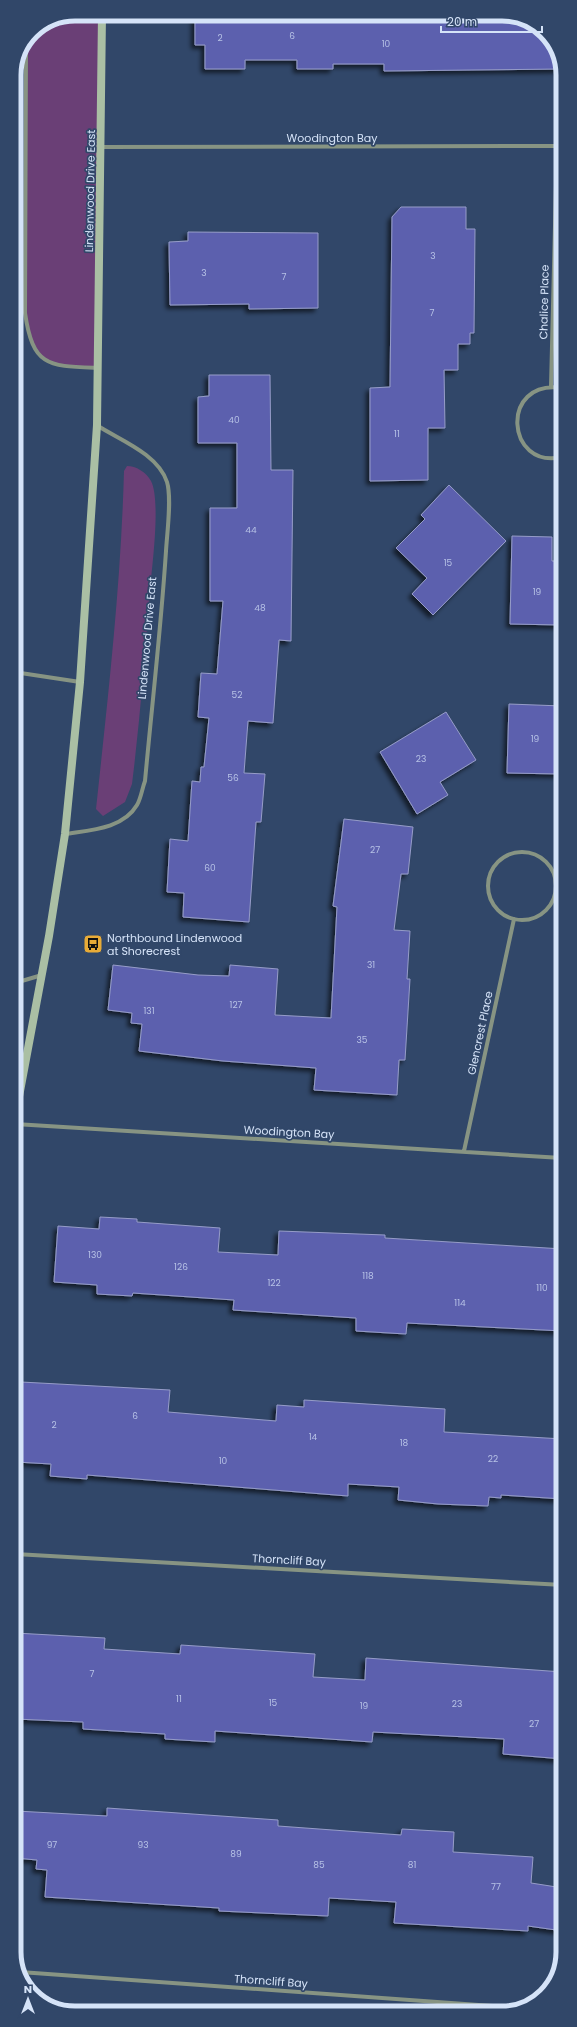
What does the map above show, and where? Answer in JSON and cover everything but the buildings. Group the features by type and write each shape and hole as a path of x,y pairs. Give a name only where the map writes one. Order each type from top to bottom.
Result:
{"street":[{"name":"Lindenwood Drive East","path":"21,1086 42,975 65,834 80,682 97,425 102,147 102,21"},
{"path":"26,52 26,313 28,333 35,350 50,364 98,368"},
{"name":"Woodington Bay","path":"102,147 556,146"},
{"name":"Chalice Place","path":"551,386 556,236"},
{"path":"556,387 551,386 538,389 526,398 519,408 516,421 518,433 524,444 532,452 543,457 556,457"},
{"name":"Lindenwood Drive East","path":"65,834 110,826 128,816 137,804 145,781 162,599 169,506 167,482 157,465 143,453 97,425"},
{"path":"21,673 80,682"},
{"path":"526,851 537,855 547,862 555,877 556,893 551,905 543,914 532,919 514,919 498,911 490,900 487,888 488,877 493,865 502,858 514,852 526,851"},
{"name":"Glencrest Place","path":"464,1151 514,919"},
{"path":"21,981 42,975"},
{"name":"Woodington Bay","path":"21,1124 556,1158"},
{"name":"Thorncliff Bay","path":"21,1554 556,1585"},
{"name":"Thorncliff Bay","path":"25,1972 492,2006"}],"shaded area":[{"path":"74,21 102,21 98,368 50,364 35,350 25,313 26,52 37,37 54,25"},
{"path":"127,466 140,470 151,481 154,490 155,503 155,534 132,784 125,802 103,816 96,809 117,598 124,471"}],"place":[{"name":"Northbound Lindenwood at Shorecrest","path":"93,944"}]}
